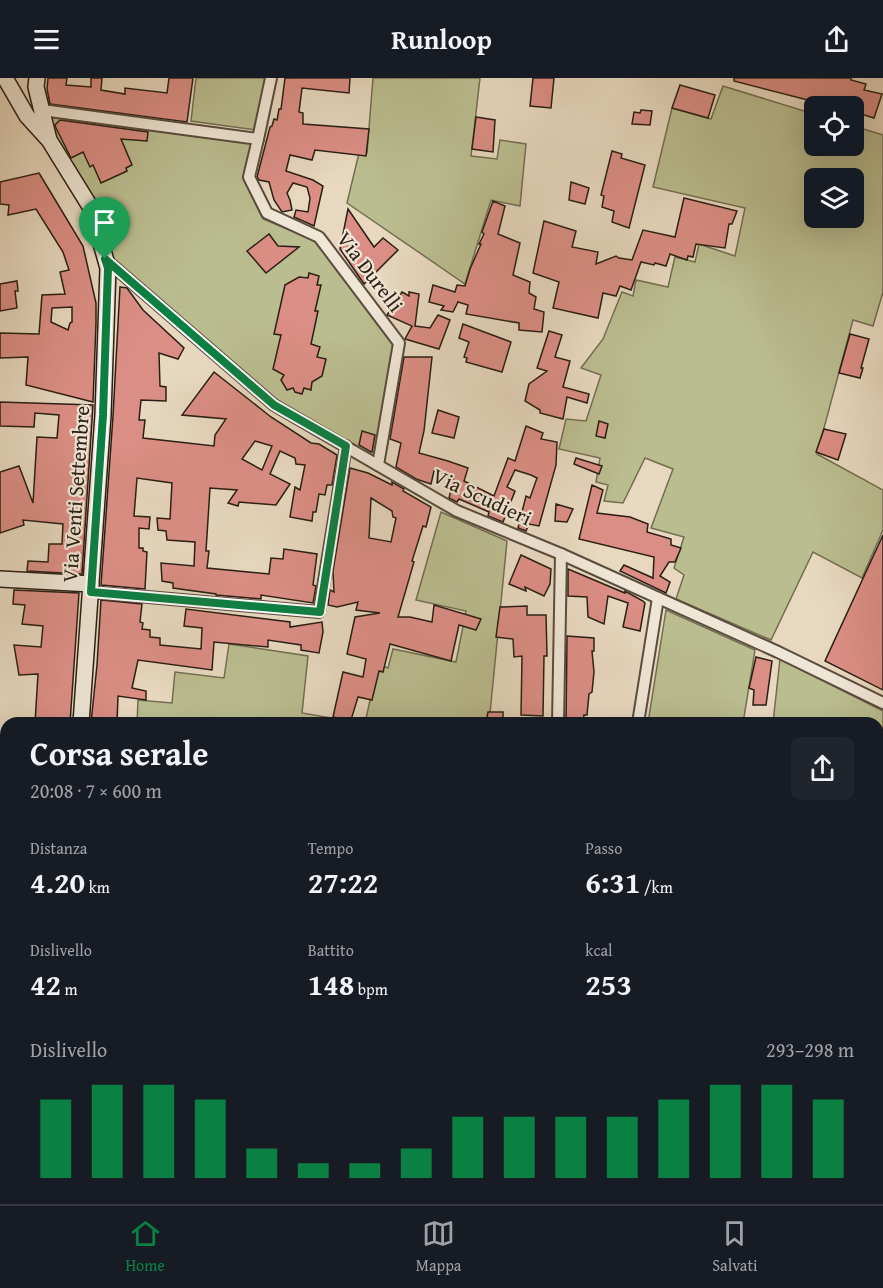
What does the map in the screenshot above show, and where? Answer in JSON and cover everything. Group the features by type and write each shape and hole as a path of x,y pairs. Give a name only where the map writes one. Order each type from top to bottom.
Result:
{"main road":[{"path":"5,78 27,116 49,141"},
{"path":"37,78 36,87 49,141"},
{"name":"Via Venti Settembre","path":"49,141 91,208 107,264 103,415 81,717"},
{"path":"0,579 91,588"}],"street":[{"name":"Via Durelli","path":"272,78 249,177 267,213 319,237 399,343 378,465"},
{"path":"42,110 258,139"},
{"name":"Via Scudieri","path":"107,264 274,405 457,511 561,554 778,652 883,703"},
{"path":"91,588 320,612 346,446"},
{"path":"558,717 561,554"},
{"path":"639,717 658,598"}],"green space":[{"path":"196,78 266,78 256,130 191,121"},
{"path":"373,78 480,78 471,156 497,159 500,140 526,144 520,206 491,200 465,284 347,203 359,153 367,153"},
{"path":"723,86 804,111 804,156 864,156 864,129 883,135 883,292 873,326 853,320 817,454 883,490 883,530 862,578 813,552 771,640 676,599 684,575 674,568 684,537 651,528 673,469 645,458 623,503 604,501 608,485 596,482 600,458 559,449 566,419 586,421 601,375 581,368 603,339 622,292 633,296 636,280 668,287 675,257 695,262 699,244 735,256 745,208 653,187 672,108 711,119"},
{"path":"47,115 252,142 243,177 263,219 318,242 395,344 375,458 275,401 110,257 54,140"},
{"path":"441,512 507,541 490,717 366,717 378,664 388,668 393,649 456,662 466,611 416,600"},
{"path":"666,610 755,650 744,717 649,717"},
{"path":"229,644 308,656 302,713 325,717 137,717 138,700 172,703 175,672 224,678"},
{"path":"780,659 883,711 883,717 774,717"}],"building":[{"path":"48,78 67,78 66,85 91,87 91,78 102,78 101,90 125,94 125,88 167,93 169,78 193,78 187,122 50,104 47,89"},
{"path":"285,78 350,78 349,93 302,88 299,112 303,113 303,124 369,129 366,156 315,150 312,160 290,155 286,171 313,180 323,186 314,226 294,217 296,210 308,212 310,198 307,187 293,183 287,193 292,210 282,212 274,200 269,182 259,180 257,177 270,127 274,119 277,120 279,109 281,109"},
{"path":"533,78 554,78 551,108 530,106"},
{"path":"734,78 851,78 851,80 866,84 864,90 882,94 874,118 864,115 864,96 804,96 804,99 734,81"},
{"path":"680,85 715,95 708,118 672,108"},
{"path":"641,110 652,111 650,125 632,124 634,112 640,113"},
{"path":"476,117 495,120 493,152 472,149"},
{"path":"60,120 148,132 147,141 121,139 132,165 126,168 127,171 101,183 93,165 90,167 83,152 71,158 55,125"},
{"path":"612,151 622,154 621,158 645,165 629,228 612,222 614,211 602,207 604,196 601,195"},
{"path":"39,173 83,246 96,303 93,402 26,385 28,357 0,358 0,333 39,334 42,295 65,294 60,272 69,270 63,252 36,209 8,215 9,205 0,204 0,182","holes":["72,307 72,322 68,330 51,322 52,308"]},
{"path":"571,182 589,188 585,204 569,200"},
{"path":"684,198 737,211 732,224 729,224 725,248 696,244 693,257 688,256 687,260 670,254 666,266 641,262 631,290 620,286 616,296 603,293 598,318 553,308 559,282 533,273 544,221 576,231 572,247 598,252 596,264 616,256 632,260 643,230 675,237"},
{"path":"493,201 505,206 498,234 520,243 513,275 530,282 529,293 536,297 534,309 544,312 542,332 519,330 519,323 466,314 468,305 458,302 453,312 441,310 444,306 429,302 433,285 455,292 457,285 465,286 481,244 479,244 484,234 482,232"},
{"path":"348,209 374,247 383,238 398,250 364,284 340,249"},
{"path":"269,234 278,246 299,247 266,273 247,251"},
{"path":"309,273 319,276 317,285 321,285 311,344 320,347 317,357 326,359 322,376 312,382 311,390 304,388 302,394 295,392 293,388 287,390 281,380 284,375 273,369 281,335 274,334 285,285 299,277 308,278"},
{"path":"17,281 18,291 15,291 17,308 0,311 0,284"},
{"path":"120,287 127,288 143,310 184,348 178,359 159,353 160,386 166,387 166,401 141,400 139,420 145,420 143,438 214,446 215,435 226,419 182,415 214,372 271,417 311,443 319,444 337,455 332,485 327,485 325,495 319,494 312,521 290,517 295,487 300,490 305,465 296,464 295,458 280,451 270,474 290,484 276,505 239,502 238,506 228,503 237,490 210,488 207,568 269,574 271,558 283,559 284,549 317,554 313,603 261,595 261,599 216,595 173,588 173,583 162,581 161,563 194,566 195,542 167,540 166,531 158,530 157,518 170,519 172,483 137,478 134,516 150,517 149,529 139,528 139,548 147,552 145,589 101,585","holes":["255,441 272,446 262,470 242,459"]},
{"path":"402,292 409,296 409,292 419,294 415,326 430,328 438,315 450,320 439,349 405,339 412,326 387,315"},
{"path":"463,324 511,342 502,372 466,362 467,358 464,357 469,342 459,338"},
{"path":"549,331 562,335 555,357 570,361 563,387 589,394 587,403 567,397 563,419 540,413 540,410 525,401 529,384 547,371 537,368"},
{"path":"850,334 869,339 860,378 839,373"},
{"path":"404,357 432,357 424,431 419,453 468,468 464,481 494,496 508,458 515,461 526,426 543,433 541,439 557,442 556,465 539,526 529,524 526,531 518,528 526,496 530,498 537,478 531,475 515,470 507,487 515,491 503,522 488,516 489,512 459,499 457,502 449,498 454,476 434,471 431,484 416,479 396,467 401,443 390,439"},
{"path":"0,402 93,405 82,574 27,571 28,561 48,562 49,544 62,544 63,524 23,520 24,525 0,533 0,472 19,466 33,503 37,437 57,438 59,415 35,413 34,427 0,426"},
{"path":"438,410 459,417 454,438 432,433"},
{"path":"599,421 608,424 605,438 596,436"},
{"path":"824,429 846,434 838,460 816,452"},
{"path":"362,431 375,435 372,452 359,445"},
{"path":"576,458 602,466 599,474 574,464"},
{"path":"350,468 368,473 392,485 392,482 431,507 426,527 423,526 412,561 414,562 398,617 432,622 434,605 481,619 476,630 459,625 451,661 390,644 383,672 379,671 372,700 358,697 352,717 333,717 343,672 363,677 366,659 347,654 355,617 380,613 356,610 358,602 337,607 328,605 330,590 334,592 333,571","holes":["371,498 392,511 393,517 396,518 391,542 369,538"]},
{"path":"592,485 603,490 597,513 630,517 648,524 647,532 671,539 671,545 681,548 675,562 669,562 660,576 670,582 666,593 620,571 624,565 653,578 654,557 579,539"},
{"path":"556,504 573,509 567,522 555,521"},
{"path":"883,535 883,690 825,661"},
{"path":"521,555 551,569 550,584 544,596 525,587 526,591 509,584"},
{"path":"568,569 625,593 625,591 643,601 645,603 640,631 623,627 628,603 608,596 604,624 588,617 587,597 568,596"},
{"path":"14,590 79,593 70,717 35,717 38,674 19,675 14,645 41,647 43,626 22,624 25,605 13,604"},
{"path":"101,600 142,604 140,622 143,623 142,629 150,630 150,637 160,638 160,645 201,649 202,628 184,626 186,609 290,622 290,627 322,622 323,632 319,653 301,650 301,645 268,640 268,647 214,642 212,670 138,660 132,688 146,691 146,700 118,696 117,717 92,717"},
{"path":"527,606 527,615 546,615 547,656 544,656 543,716 521,715 522,656 514,657 513,639 496,637 500,607"},
{"path":"567,636 594,638 594,651 592,651 594,672 587,715 566,717"},
{"path":"756,657 772,661 766,705 753,705 754,690 749,688"},
{"path":"488,712 503,712 503,717 487,717"}],"route":[{"path":"105,259 274,405 346,446 320,612 91,592 103,415 108,268 105,259"}]}
